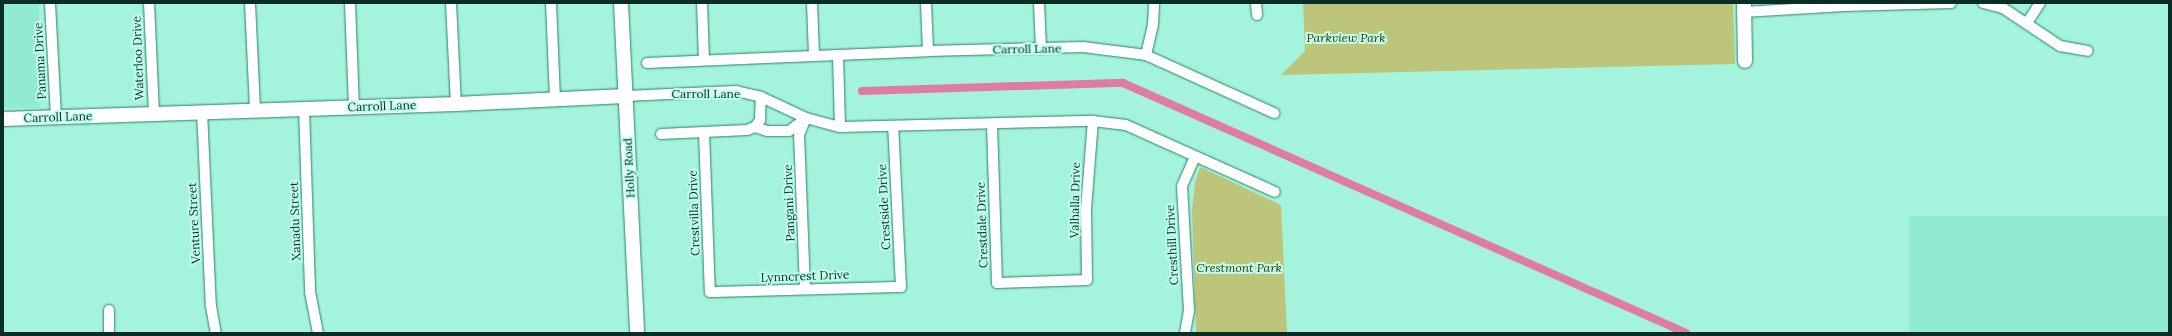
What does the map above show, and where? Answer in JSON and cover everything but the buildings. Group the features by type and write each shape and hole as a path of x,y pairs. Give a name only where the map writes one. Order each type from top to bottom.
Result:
{"street":[{"name":"Panama Drive","path":"50,3 56,117"},
{"name":"Waterloo Drive","path":"149,3 154,113"},
{"path":"250,3 255,109"},
{"path":"350,3 354,107"},
{"path":"451,3 456,104"},
{"path":"551,3 555,100"},
{"name":"Holly Road","path":"621,3 637,333"},
{"path":"702,3 704,60"},
{"path":"812,3 814,55"},
{"path":"926,3 928,51"},
{"path":"1039,3 1041,49"},
{"path":"1146,55 1154,25 1154,3"},
{"path":"1256,3 1257,15"},
{"path":"1745,62 1744,8 1844,4 1951,3"},
{"path":"1983,3 2003,8 2060,46 2088,51"},
{"path":"2027,23 2040,3"},
{"name":"Carroll Lane","path":"647,63 928,51 1084,48 1146,55 1274,114"},
{"path":"838,55 840,127"},
{"name":"Carroll Lane","path":"3,119 255,109 456,104 715,91 736,92 761,97 806,118 840,127 1093,121 1126,125 1275,192"},
{"path":"755,127 760,120 761,97"},
{"name":"Xanadu Street","path":"304,108 310,292 318,333"},
{"name":"Venture Street","path":"202,111 211,306 216,333"},
{"path":"661,134 755,127 767,131 789,131 806,118"},
{"name":"Pangani Drive","path":"804,289 800,136 806,118"},
{"name":"Valhalla Drive","path":"1087,280 1086,209 1093,121"},
{"name":"Crestdale Drive","path":"992,124 997,283 1087,280"},
{"name":"Crestside Drive","path":"893,126 901,287"},
{"name":"Crestvilla Drive","path":"704,132 710,292"},
{"name":"Cresthill Drive","path":"1185,333 1189,311 1182,186 1195,157"},
{"name":"Lynncrest Drive","path":"710,292 901,287"},
{"path":"109,310 109,333"}],"shaded area":[{"path":"3,3 39,3 39,108 3,108"},
{"path":"1909,216 2169,216 2169,333 1909,333"}],"green space":[{"name":"Parkview Park","path":"1303,3 1733,3 1735,64 1281,75 1305,51"},
{"name":"Crestmont Park","path":"1200,167 1281,205 1287,333 1196,333 1192,209 1195,182"}],"waterway":[{"path":"862,91 1123,83 1686,333"}]}
